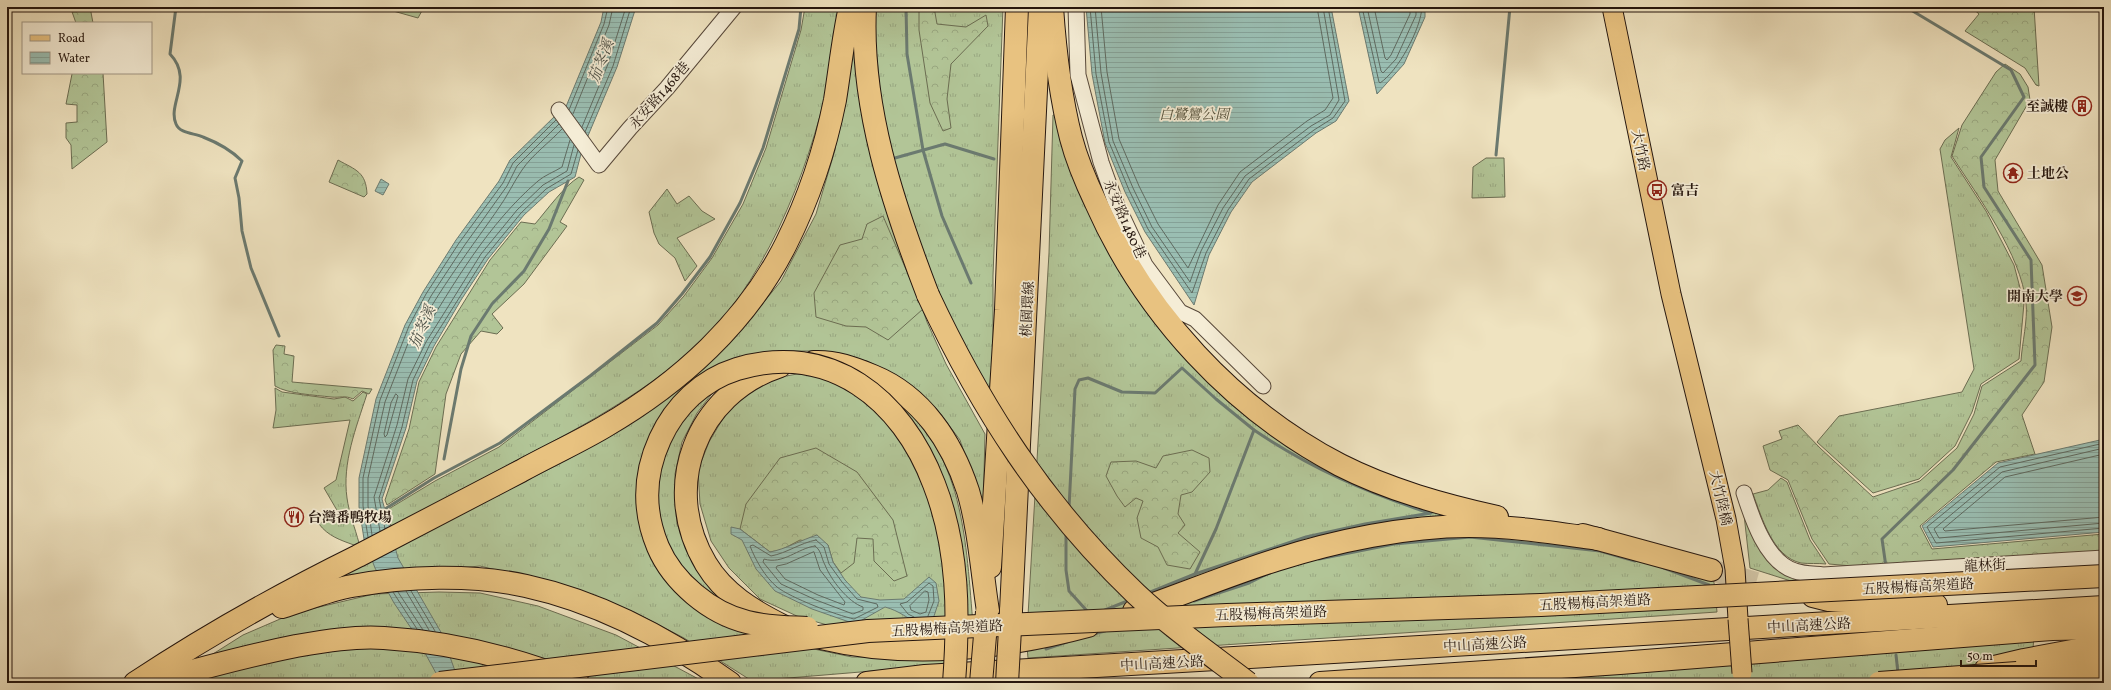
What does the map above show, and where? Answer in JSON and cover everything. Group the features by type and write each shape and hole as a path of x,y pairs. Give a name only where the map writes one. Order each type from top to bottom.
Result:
{"highway":[{"path":"134,683 229,626 333,568 423,523 606,426 660,389 701,358 733,324 756,294 786,244 822,158 835,99 844,34 850,7"},
{"path":"865,7 866,53 871,100 880,149 892,196 928,295 955,354 982,402 1015,453 1055,506 1095,553 1137,595 1187,637 1248,683"},
{"name":"桃園環線","path":"988,611 1007,303 1017,7"},
{"name":"桃園環線","path":"1007,683 1040,7"},
{"path":"1052,7 1060,85 1071,139 1082,173 1103,220 1127,264 1161,314 1198,357 1252,408 1300,441 1341,465 1445,506 1570,531 1711,570"},
{"path":"868,631 766,626 745,622 718,610 690,590 676,576 662,558 654,536 646,496 648,475 654,452 666,426 679,406 701,387 721,374 758,363 788,361 809,363 834,372 854,382 890,410 909,436 934,483 951,547 957,598 958,622 954,683"},
{"path":"981,683 988,611 968,492 958,466 945,441 930,418 908,396 883,380 847,365 822,362 795,363 763,372 740,385 717,406 704,424 693,447 688,478 686,506 693,539 707,565 727,590 754,612 792,631 870,648 909,650 1004,645 1051,636 1122,615 1276,560 1347,541 1410,530 1468,526 1528,529 1598,538"},
{"name":"五股楊梅高架道路","path":"440,683 868,631 1227,614 1541,605 2104,576"},
{"path":"229,626 276,608 350,586 386,581 478,580 526,586 575,600 667,642 730,683"},
{"path":"1756,583 1829,600 2047,611"},
{"name":"中山高速公路","path":"867,683 925,676 2104,607"},
{"name":"中山高速公路","path":"1320,683 1612,663 2052,629 2104,628"},
{"path":"149,683 241,657 331,640 383,637 470,649 548,671 578,683"},
{"path":"1941,683 2024,660 2104,645"},
{"path":"1879,683 2104,667"},
{"path":"1952,683 2016,673"}],"main road":[{"name":"大竹路","path":"1612,7 1677,317"},
{"name":"大竹陸橋","path":"1677,317 1726,519 1735,570 1742,678"}],"street":[{"name":"永安路1468巷","path":"560,110 599,166 734,7"},
{"name":"永安路1480巷","path":"1076,7 1078,75 1101,162 1115,201 1145,265 1180,312 1195,319 1263,386"},
{"name":"龍林街","path":"1744,492 1753,522 1772,556 1794,571 1823,575 2104,558"}],"green space":[{"path":"78,7 90,7 93,22 76,22 71,9"},
{"path":"379,7 424,7 418,18"},
{"path":"805,7 839,7 834,53 829,80 809,153 795,191 779,228 739,297 715,327 689,353 670,369 629,397 565,435 391,527 387,510 435,481 499,447 658,325 684,296 712,258 743,204 766,148 801,30"},
{"path":"872,7 1003,7 993,276 993,404 949,325 912,237 884,131"},
{"path":"919,7 934,7 937,24 966,27 986,15 988,26 951,64 947,99 951,128 943,131 930,103 919,30"},
{"path":"1971,7 2034,7 2039,86 2036,85 2025,68 1965,31 1979,14"},
{"path":"858,47 894,228 927,322 946,364 985,434 983,513 960,440 936,408 901,378 867,361 814,351 778,351 727,380 714,391 697,413 682,442 675,474 677,524 695,562 809,648 852,657 944,657 945,665 752,681 684,638 634,612 545,582 480,566 333,580 567,460 633,422 704,368 750,319 781,281 816,214 835,150 849,49"},
{"path":"2005,64 2020,74 2028,87 2030,100 1995,160 1998,191 2042,265 2052,327 2044,382 2022,415 2035,454 1996,462 1920,526 1932,549 2104,534 2104,565 1875,568 1829,564 1812,539 1788,480 1770,470 1763,446 1782,439 1779,431 1798,425 1820,448 1873,497 1920,481 1957,448 1974,414 1982,386 2021,361 2026,324 2026,303 2016,265 1997,226 1952,156 1962,125 1996,72"},
{"path":"72,74 103,74 107,142 72,169 71,145 66,138 66,123 77,122 77,105 66,104"},
{"path":"1059,114 1087,204 1261,421 1443,510 1444,522 1175,589 1103,616 1027,633 1049,253 1053,115"},
{"path":"1959,128 1951,157 1986,211 2014,265 2024,303 2019,359 1981,384 1972,412 1955,446 1919,479 1873,493 1817,442 1839,416 1962,392 1974,369 1940,149 1945,140"},
{"path":"1486,158 1504,158 1505,197 1472,198 1473,167"},
{"path":"338,160 355,169 362,176 365,181 367,194 364,197 329,182"},
{"path":"579,177 584,180 560,222 567,226 524,284 492,314 503,328 497,334 481,331 461,354 446,394 435,474 387,505 385,500 409,429 419,382 436,347 490,260 521,222 535,224 562,192"},
{"path":"667,189 677,204 689,196 702,211 715,219 677,238 697,266 685,281 675,258 659,244 654,233 649,212"},
{"path":"883,216 923,309 888,340 866,327 846,326 816,317 814,293 840,245 862,239 867,224"},
{"path":"276,345 285,346 284,354 294,356 292,382 372,389 369,394 362,391 353,399 345,397 302,394 280,389 275,386 273,350"},
{"path":"797,374 824,376 872,385 894,401 918,423 937,448 950,477 959,507 969,572 974,635 877,639 799,617 760,599 729,568 711,541 700,504 698,470 709,442 725,415 745,395 770,379"},
{"path":"275,388 282,392 334,399 345,397 353,401 363,392 367,394 351,446 346,472 348,504 359,543 354,545 330,535 319,524 338,512 324,488 336,480 350,420 273,428 276,410"},
{"path":"816,448 857,472 893,520 907,576 894,581 874,561 873,539 857,538 854,563 841,573 833,562 828,545 800,540 781,550 770,552 740,529 746,504 780,458"},
{"path":"1192,450 1209,458 1210,472 1192,492 1181,495 1178,514 1185,525 1178,533 1200,552 1190,569 1167,565 1158,547 1141,538 1137,518 1143,501 1136,498 1125,507 1106,476 1111,462 1136,461 1156,468 1163,456"},
{"path":"1781,478 1787,482 1810,540 1826,564 1801,563 1791,559 1776,545 1770,535 1753,494 1768,490"},
{"path":"1742,497 1771,548 1800,567 1876,573 1794,582 1750,568"},
{"path":"1469,534 1592,546 1652,561 1714,582 1717,612 1028,658 1027,647 1356,546"},
{"path":"439,592 480,593 538,606 616,635 706,683 167,683 243,635 294,613 374,594"},
{"path":"2034,637 2033,648 1935,683 1429,683"}],"water":[{"name":"茄苳溪","path":"604,7 636,7 617,67 582,150 575,177 549,192 524,215 488,259 461,300 434,346 417,381 406,428 382,499 398,558 442,634 455,671 437,675 413,631 394,603 375,568 364,539 359,507 359,478 376,399 405,325 423,292 456,240 499,181 510,160 557,114 565,109 601,22"},
{"name":"白鷺鸞公園","path":"1086,7 1331,7 1349,101 1336,121 1316,133 1252,182 1231,212 1209,255 1194,305 1145,232 1125,192 1105,143 1092,74"},
{"path":"1358,7 1425,7 1425,17 1404,64 1377,94"},
{"path":"381,179 389,184 383,195 375,191"},
{"path":"2104,431 2104,532 1933,547 1922,526 1998,463 2100,440"},
{"path":"731,527 740,529 770,552 782,549 817,535 828,545 833,562 845,580 861,597 880,600 904,599 929,577 936,583 939,601 933,619 920,624 895,610 885,607 855,624 812,609 775,591 756,569 742,540 731,534"}],"waterway":[{"path":"176,7 170,54 177,63 180,73 179,91 174,116 176,124 181,130 218,144 242,161 235,178 239,198 242,231 251,268 279,336"},
{"path":"385,509 434,478 500,443 590,376 657,323 682,294 710,257 740,203 763,148 799,29 801,7"},
{"path":"906,7 907,54 923,150 942,216 971,283"},
{"path":"1496,155 1510,7"},
{"path":"1886,567 1882,539 1953,470 2035,365 2031,260 1984,187 1981,157 2024,97 2011,70 1906,7"},
{"path":"895,158 945,144 994,159"},
{"path":"444,459 461,369 471,336 492,304 524,271 549,229 568,181"},
{"path":"1069,508 1075,389 1079,380 1088,378 1122,392 1155,393 1182,368 1216,399 1254,430 1216,529 1195,574 1306,537 1365,524 1431,513"},
{"path":"1254,430 1318,468 1339,478 1429,513"},
{"path":"1066,533 1066,570 1069,591 1088,612"},
{"path":"1319,559 1394,544 1470,537 1600,551 1635,561"},
{"path":"1664,568 1709,585"},
{"path":"1148,593 1195,574"},
{"path":"1194,601 1249,583 1265,575"},
{"path":"1105,610 1130,600"},
{"path":"1093,634 1105,631"},
{"path":"1046,649 1067,642"},
{"path":"1896,655 1898,673"}],"tunnel":[{"path":"1711,570 1756,583"}],"place":[{"name":"至誠樓","path":"2082,106"},
{"name":"土地公","path":"2013,173"},
{"name":"富吉","path":"1657,190"},
{"name":"開南大學","path":"2077,296"},
{"name":"台灣番鴨牧場","path":"294,517"}]}
